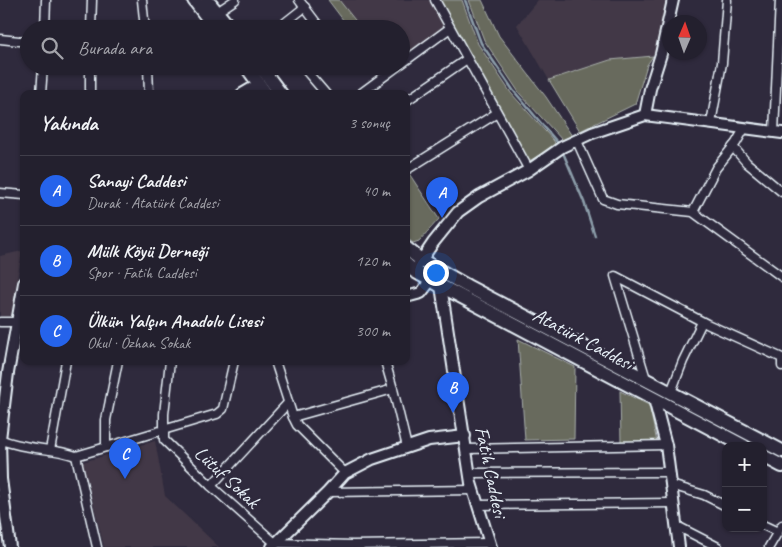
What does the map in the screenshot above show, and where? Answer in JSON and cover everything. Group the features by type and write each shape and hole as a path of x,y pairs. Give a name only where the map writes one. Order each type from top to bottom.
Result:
{"main road":[{"path":"194,0 209,20"},
{"path":"207,0 223,20"},
{"path":"253,75 263,89"},
{"path":"267,75 278,90"},
{"path":"414,265 671,392 782,451"},
{"name":"Atatürk Caddesi","path":"414,265 436,283 736,442"},
{"path":"767,458 782,466"}],"street":[{"path":"45,20 46,0"},
{"path":"91,20 92,0"},
{"path":"142,0 144,20"},
{"path":"217,12 235,0"},
{"path":"299,0 314,20"},
{"path":"434,0 529,170"},
{"path":"645,115 673,0"},
{"path":"712,123 722,63 727,0"},
{"path":"414,265 458,212 479,197 529,170 578,138 645,115 778,132 780,0"},
{"path":"290,20 305,8"},
{"path":"410,57 450,28"},
{"path":"0,39 20,41"},
{"path":"410,99 467,59"},
{"path":"41,90 42,75"},
{"path":"90,75 90,90"},
{"path":"148,75 149,90"},
{"path":"310,75 323,90"},
{"path":"365,90 386,75"},
{"path":"410,167 497,113"},
{"path":"693,212 716,168 733,147 744,129"},
{"path":"578,138 577,141 603,199 617,204 693,212 782,277"},
{"path":"733,147 746,163 782,192"},
{"path":"0,192 20,194"},
{"path":"646,380 615,276 702,322 782,358 782,366"},
{"path":"410,297 421,293 436,283"},
{"name":"Fatih Caddesi","path":"436,283 448,336 473,490 490,545"},
{"path":"6,541 1,486 0,439 4,368 20,302"},
{"path":"0,322 16,322"},
{"path":"671,392 683,361 702,322"},
{"path":"50,450 65,365"},
{"path":"106,447 106,420 117,365"},
{"path":"164,430 165,392 169,365"},
{"path":"0,439 13,445 76,456 217,414 223,409 233,365"},
{"path":"276,365 297,425 345,473"},
{"path":"386,365 407,447"},
{"path":"293,417 393,389"},
{"path":"654,399 666,445 679,547"},
{"path":"211,486 288,403"},
{"name":"Lütuf Sokak","path":"164,430 164,440 273,545"},
{"path":"273,545 345,473 372,459 429,440 464,436"},
{"path":"466,449 666,445"},
{"path":"76,456 97,547"},
{"path":"470,473 669,472"},
{"path":"671,485 704,495 722,504"},
{"path":"328,492 473,490"},
{"path":"478,504 674,504"},
{"path":"767,525 780,529 768,547"},
{"path":"677,526 718,547"},
{"path":"273,545 490,545"}],"shaded area":[{"path":"339,0 429,0 446,30 410,53 410,20 355,20"},
{"path":"538,0 671,0 667,15 662,15 662,35 657,55 610,60 549,80 517,25"},
{"path":"20,251 20,263 11,316 0,316 0,256"},
{"path":"155,441 165,496 219,547 104,547 83,462"}],"green space":[{"path":"328,0 339,0 355,20 343,20"},
{"path":"440,0 462,0 478,44 511,93 554,141 556,146 529,161"},
{"path":"469,0 482,0 499,36 546,97 572,136 563,141 520,94 484,40"},
{"path":"653,56 647,65 635,104 580,131 549,80 610,60"},
{"path":"410,175 439,219 419,241 413,243 410,240"},
{"path":"518,339 575,367 574,439 525,440"},
{"path":"620,391 649,405 657,442 621,442"}],"waterway":[{"path":"465,0 481,43 513,90 557,142"},
{"path":"564,155 584,202 595,236"}],"place":[{"name":"Sanayi Caddesi","path":"442,218"},
{"name":"Mülk Köyü Derneği","path":"453,413"},
{"name":"Ülkün Yalçın Anadolu Lisesi","path":"125,479"}]}
